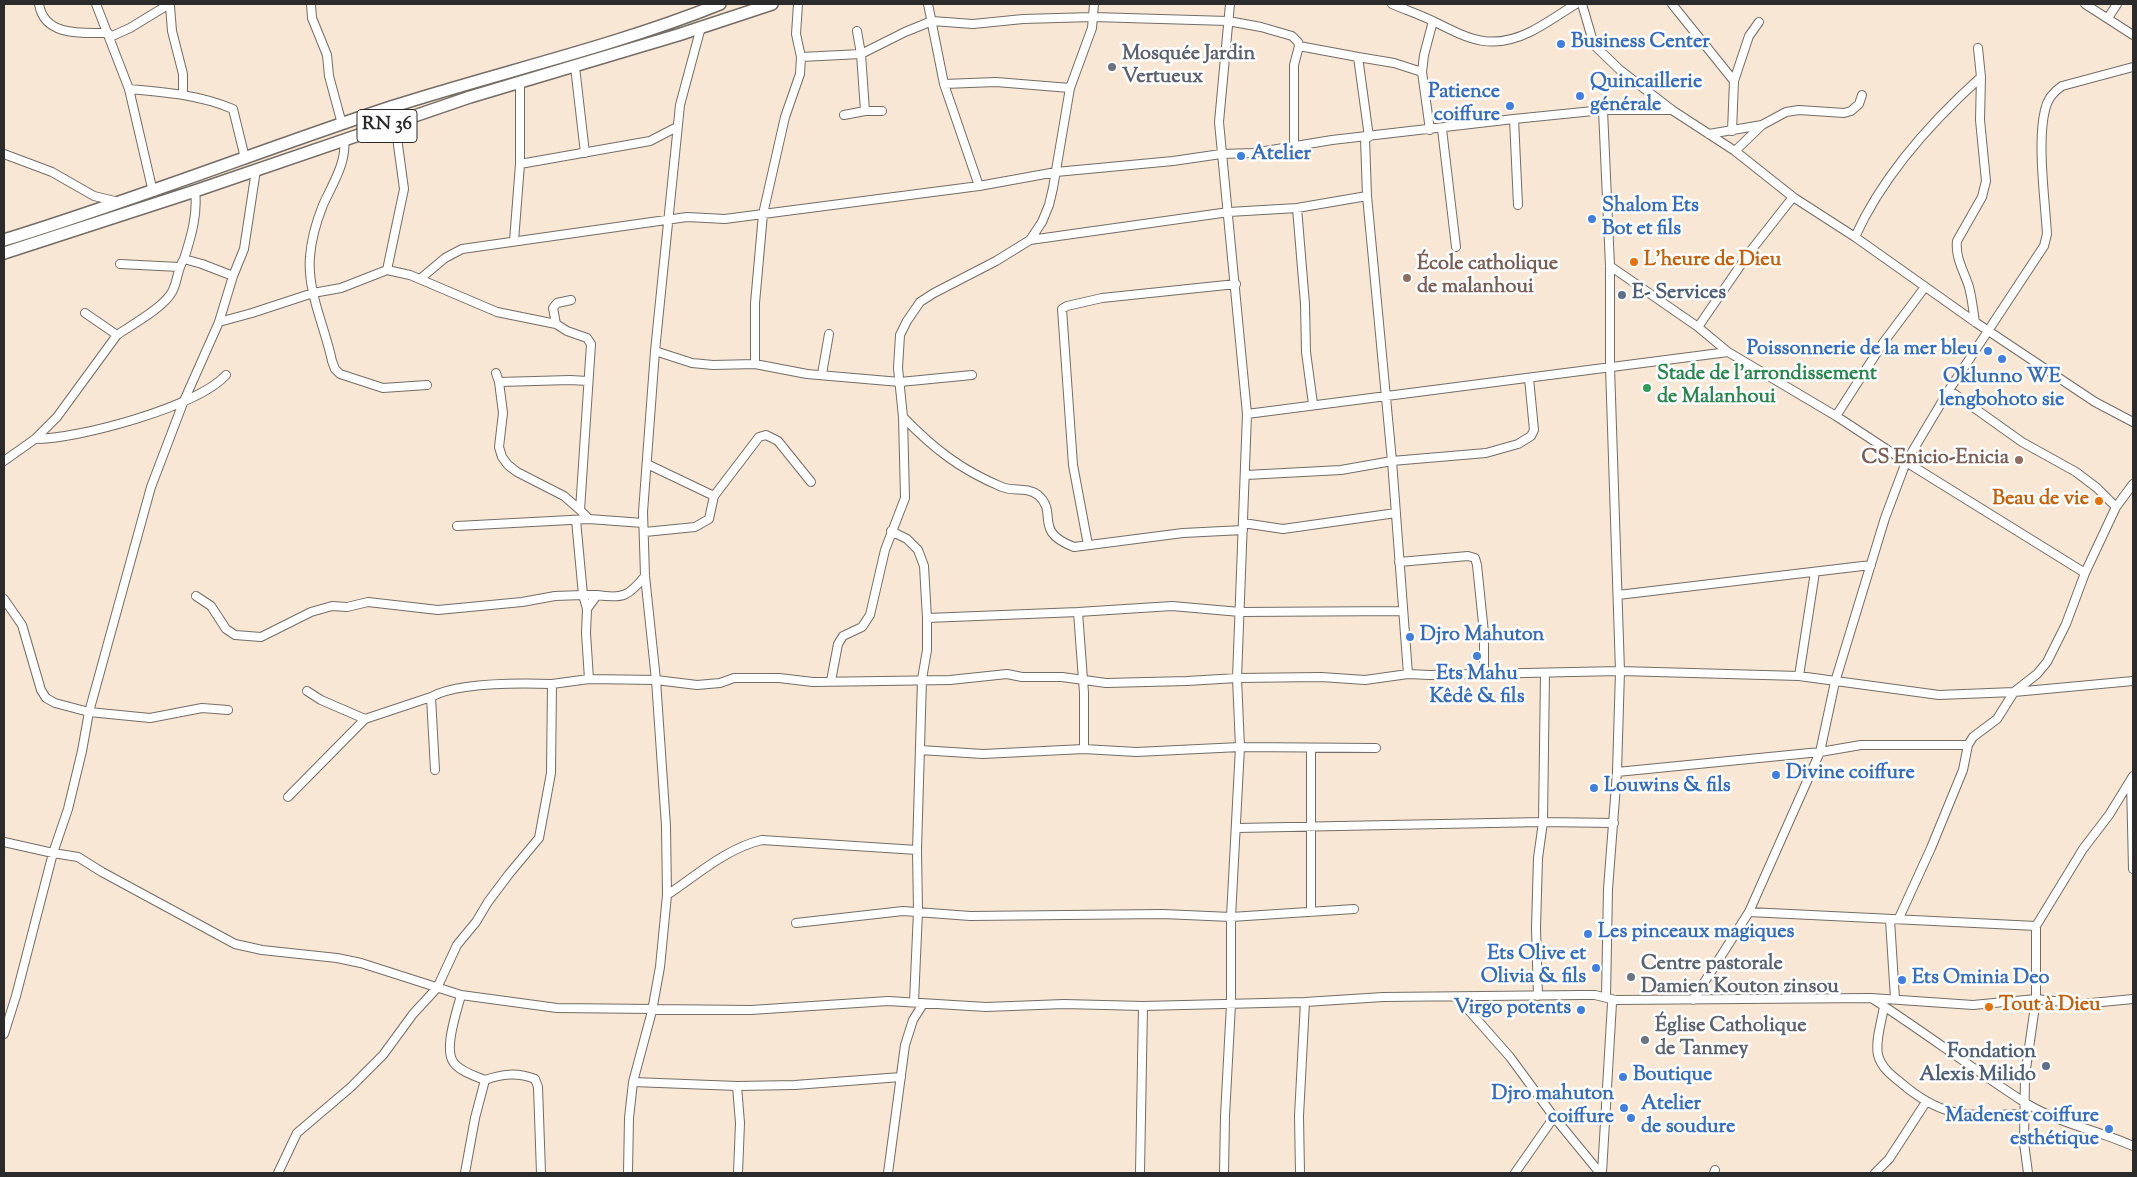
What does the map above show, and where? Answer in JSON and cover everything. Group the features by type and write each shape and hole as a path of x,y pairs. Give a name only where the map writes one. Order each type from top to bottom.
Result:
{"main road":[{"name":"RN 36","path":"4,240 121,203 401,104 573,54 720,4"},
{"name":"RN 36","path":"4,253 195,191 470,97 575,67 772,4"}],"street":[{"path":"39,4 42,13 60,30 68,33 109,35 130,28 166,6 170,6 172,31 182,74 183,94"},
{"path":"96,4 129,89 153,192"},
{"path":"311,4 312,18 327,55 329,76 342,124"},
{"path":"755,364 757,281 763,214 784,117 800,74 801,58 796,34 798,4"},
{"path":"928,4 944,84 979,186"},
{"path":"1030,240 1042,222 1049,205 1070,88 1092,28 1094,4"},
{"path":"1224,1173 1231,1004 1231,917 1240,747 1237,678 1248,414 1219,122 1230,4"},
{"path":"1392,4 1475,41 1506,40 1531,32 1576,4"},
{"path":"1582,4 1594,45 1625,74 1672,110 1735,151 1793,197 1855,237 1975,322 2094,402 2133,422"},
{"path":"1672,4 1734,81"},
{"path":"2085,4 2133,35"},
{"path":"2108,18 2117,4"},
{"path":"801,58 861,54 932,21 973,24 1023,19 1093,17 1228,21 1261,27 1292,36 1298,42 1299,46 1294,65 1294,146"},
{"path":"1430,130 1422,72 1424,55 1433,21"},
{"path":"1732,131 1734,81 1748,36 1759,22"},
{"path":"628,1173 629,1118 633,1082 652,1010 660,967 667,895 666,826 656,680 645,576 645,532 643,524 655,351 680,105 701,27"},
{"path":"857,31 861,54 865,111"},
{"path":"1299,46 1394,63 1422,72"},
{"path":"1975,322 1968,286 1956,248 1957,241 1982,197 1986,181 1980,120 1981,77 1978,48"},
{"path":"1358,57 1367,137 1366,196 1392,460 1408,674"},
{"path":"575,67 585,153"},
{"path":"1693,1000 1749,912 1820,752 1835,682 1872,565 1884,518 1906,462 1949,390 2040,254 2046,240 2042,130 2044,112 2050,98 2062,86 2133,67"},
{"path":"1855,237 1865,215 1891,175 1955,101 1981,77"},
{"path":"514,241 520,164 520,82"},
{"path":"944,84 996,82 1070,88"},
{"path":"129,89 183,94 208,99 233,109 245,158"},
{"path":"1735,151 1762,125 1786,112 1799,110 1844,113 1851,111 1859,104 1862,95"},
{"path":"420,279 453,253 462,249 688,217 725,218 763,214 979,186 1056,172 1173,161 1221,154 1253,153 1367,137 1603,110 1672,110"},
{"path":"1603,110 1610,266 1610,366 1620,671 1617,772 1608,889 1606,997"},
{"path":"844,115 865,111 882,112"},
{"path":"1514,120 1518,205"},
{"path":"387,270 404,190 395,123"},
{"path":"1709,134 1762,125"},
{"path":"520,164 650,141 678,127"},
{"path":"1442,129 1456,247"},
{"path":"344,140 345,149 336,179 322,207 310,255 310,279 332,361 335,369 340,374 383,388 426,385"},
{"path":"4,154 52,172 94,196 121,203"},
{"path":"4,1034 16,996 53,853 68,809 89,712 151,487 183,403 219,322 233,276 244,249 256,170"},
{"path":"4,461 35,439 56,417 76,393 117,335 166,300 176,284 179,267 184,259 191,238 197,206 195,191"},
{"path":"832,681 838,644 843,636 862,627 870,615 891,531 901,514 905,498 903,418 898,368 900,334 920,302 996,261 1030,240 1229,212 1297,208 1366,196"},
{"path":"1698,327 1749,253 1793,197"},
{"path":"1297,208 1306,304 1306,352 1313,404"},
{"path":"184,259 233,276"},
{"path":"120,264 179,267"},
{"path":"1610,266 1698,327 1728,352 1836,416 2084,574"},
{"path":"219,322 314,292 341,288 387,270 420,279 497,312 556,324 567,331 588,338 591,350 580,510"},
{"path":"1088,545 1073,465 1062,309 1067,306 1102,298 1236,284"},
{"path":"1836,416 1891,331 1925,287"},
{"path":"556,324 553,308 557,302 571,300"},
{"path":"85,313 117,335"},
{"path":"822,374 828,334"},
{"path":"655,351 692,364 713,366 755,364 792,372 900,382 972,375"},
{"path":"1248,414 1313,404 1385,398 1610,366 1728,352"},
{"path":"496,373 500,382 503,413 499,447 502,457 508,465 564,496 589,519"},
{"path":"35,439 53,439 103,428 183,403 218,384 226,375"},
{"path":"1246,475 1341,470 1392,460 1503,450 1526,440 1534,430 1529,378"},
{"path":"500,382 588,381"},
{"path":"1949,390 2022,442 2076,472 2097,488 2116,507"},
{"path":"903,418 930,444 958,466 1008,490 1021,488 1037,494 1042,500 1049,528 1054,536 1061,542 1074,547 1243,527 1283,529 1396,513"},
{"path":"645,532 702,525 709,519 714,496 758,437 771,436 778,441 811,482"},
{"path":"647,464 714,496"},
{"path":"1899,918 1931,848 1963,770 1968,745 1973,737 1997,719 2014,692 2037,674 2047,662 2066,624 2084,574 2116,507 2133,484"},
{"path":"457,526 589,519 643,524"},
{"path":"576,520 582,595 586,609 589,679"},
{"path":"891,531 907,539 918,550 924,566 927,618 927,650 922,680 917,850 918,911 914,1002"},
{"path":"1399,562 1468,556 1474,558 1478,565 1484,633 1484,674"},
{"path":"1618,595 1872,565"},
{"path":"1799,676 1815,572"},
{"path":"196,596 211,606 226,630 235,635 261,637 311,612 332,606 347,607 368,602 438,610 522,602 555,596 597,595 615,598 626,595 634,590 645,576"},
{"path":"586,609 597,595"},
{"path":"4,599 22,625 41,690 46,698 54,703 89,712 150,718 202,708 228,710"},
{"path":"927,618 1172,606 1240,612 1403,611"},
{"path":"1078,612 1083,679 1084,749"},
{"path":"288,797 365,718 431,697 440,692 521,683 552,684 589,679 656,680 697,685 720,683 734,678 778,678 814,682 976,678 1007,674 1022,677 1083,679 1106,683 1321,677 1365,680 1408,674 1620,671 1799,676 1939,695 2014,692 2133,681"},
{"path":"1538,996 1536,928 1538,858 1543,822 1545,673"},
{"path":"278,1173 297,1132 351,1087 383,1055 413,1014 437,988 457,945 476,922 509,874 539,838 551,773 552,684"},
{"path":"307,691 320,700 365,718"},
{"path":"431,697 435,770"},
{"path":"1617,772 1820,752 1861,745 1968,745"},
{"path":"920,750 983,754 1084,749 1136,752 1240,747 1376,748"},
{"path":"1311,748 1311,912"},
{"path":"2132,779 2133,868"},
{"path":"2028,1173 2025,1154 2025,1076 2036,999 2036,926 2083,849 2132,779"},
{"path":"1237,828 1543,822 1614,823"},
{"path":"667,895 747,843 762,840 917,850"},
{"path":"4,842 78,857 235,944 262,950 337,958 361,963 461,995 556,1008 774,1010 888,1001 986,1007 1064,1004 1143,1006 1305,1002 1383,997 1457,998 1582,995 1606,997 1615,1000 1872,998 1973,1005 2036,999 2081,1004 2133,999"},
{"path":"796,923 918,911 970,916 1145,914 1231,917 1354,909"},
{"path":"1749,912 2036,926"},
{"path":"1890,920 1895,999"},
{"path":"461,995 449,1054 453,1063 485,1080 500,1075 525,1075 534,1078 538,1087 541,1173"},
{"path":"1457,998 1510,1057 1554,1117 1601,1173"},
{"path":"1872,998 2025,1102 2077,1126 2133,1146"},
{"path":"1601,1173 1612,1003 1615,1000"},
{"path":"1300,1173 1299,1116 1305,1002"},
{"path":"888,1173 909,1033 922,1004"},
{"path":"1140,1173 1143,1006"},
{"path":"1884,1006 1878,1043 1880,1060 1896,1079 1926,1102 1943,1110 1962,1114 2025,1114"},
{"path":"633,1082 738,1086 795,1085 901,1077"},
{"path":"465,1173 475,1118 485,1080"},
{"path":"738,1086 740,1123 738,1173"},
{"path":"1875,1173 1898,1146 1926,1102"},
{"path":"1515,1173 1554,1117"}],"place":[{"name":"Business Center","path":"1561,44"},
{"name":"Mosquée Jardin Vertueux","path":"1112,67"},
{"name":"Quincaillerie générale","path":"1580,96"},
{"name":"Patience coiffure","path":"1510,106"},
{"name":"Atelier","path":"1241,156"},
{"name":"Shalom Ets Bot et fils","path":"1592,219"},
{"name":"L'heure de Dieu","path":"1634,262"},
{"name":"École catholique de malanhoui","path":"1407,278"},
{"name":"E- Services","path":"1622,295"},
{"name":"Poissonnerie de la mer bleu","path":"1988,351"},
{"name":"Oklunno WE lengbohoto sie","path":"2002,359"},
{"name":"Stade de l'arrondissement de Malanhoui","path":"1647,388"},
{"name":"CS Enicio-Enicia","path":"2019,460"},
{"name":"Beau de vie","path":"2099,501"},
{"name":"Djro Mahuton","path":"1410,637"},
{"name":"Ets Mahu Kêdê & fils","path":"1477,656"},
{"name":"Divine coiffure","path":"1776,775"},
{"name":"Louwins & fils","path":"1594,788"},
{"name":"Les pinceaux magiques","path":"1588,934"},
{"name":"Ets Olive et Olivia & fils","path":"1596,968"},
{"name":"Centre pastorale Damien Kouton zinsou","path":"1631,977"},
{"name":"Ets Ominia Deo","path":"1902,980"},
{"name":"Tout à Dieu","path":"1989,1007"},
{"name":"Virgo potents","path":"1581,1010"},
{"name":"Église Catholique de Tanmey","path":"1645,1040"},
{"name":"Fondation Alexis Milido","path":"2046,1066"},
{"name":"Boutique","path":"1623,1077"},
{"name":"Djro mahuton coiffure","path":"1624,1108"},
{"name":"Atelier de soudure","path":"1631,1118"},
{"name":"Madenest coiffure esthétique","path":"2109,1129"}]}
